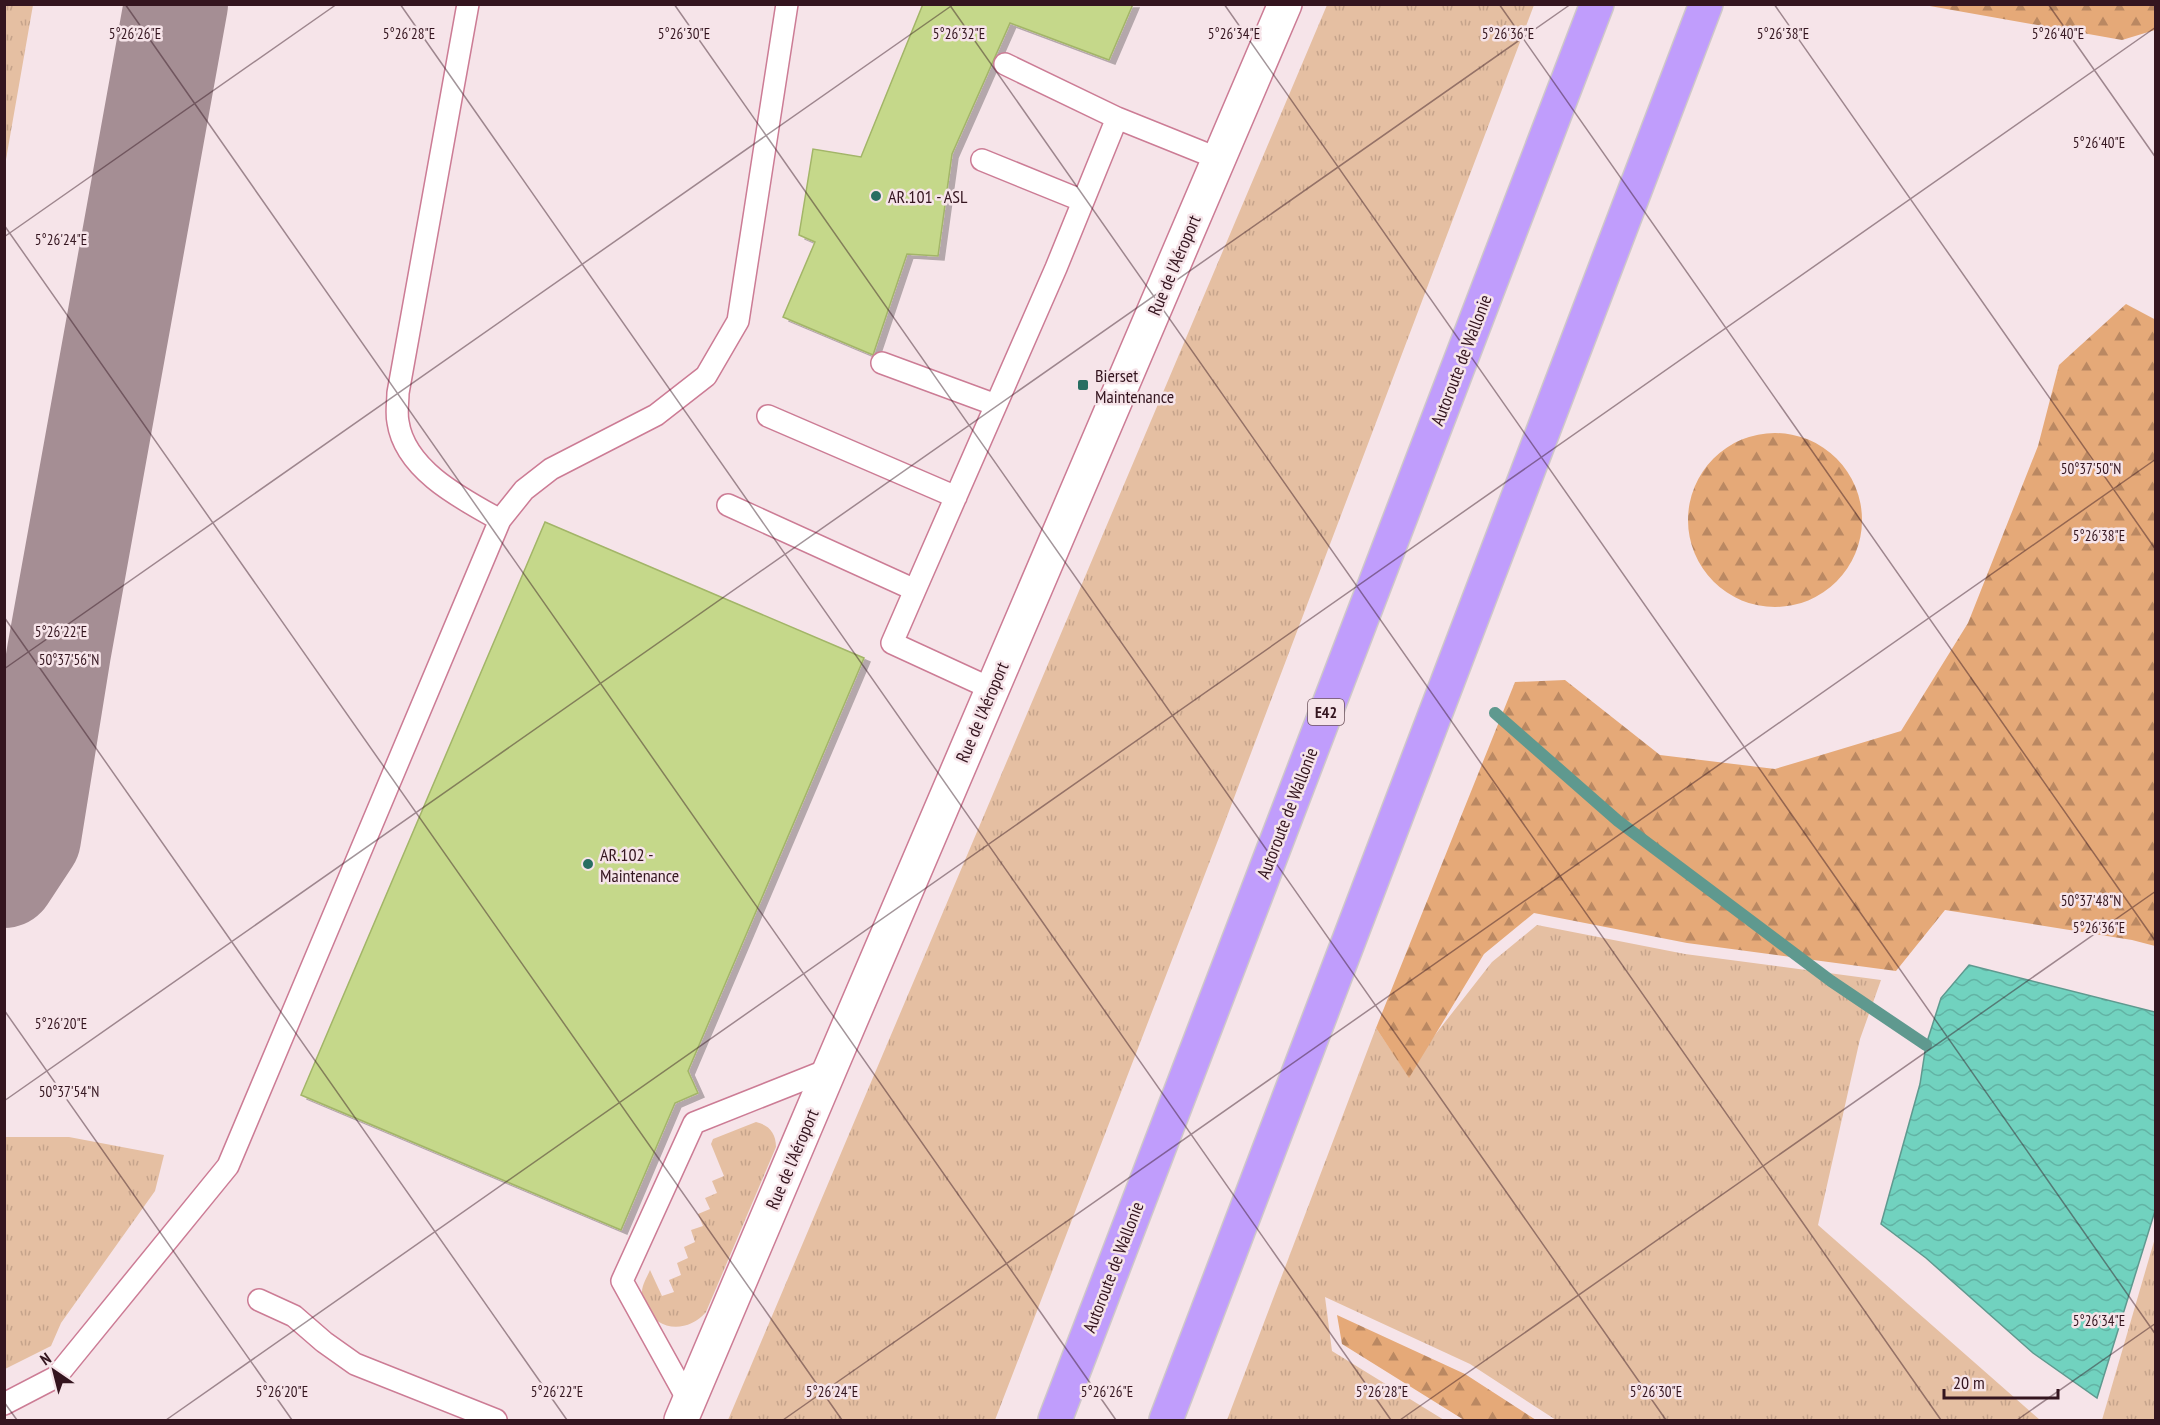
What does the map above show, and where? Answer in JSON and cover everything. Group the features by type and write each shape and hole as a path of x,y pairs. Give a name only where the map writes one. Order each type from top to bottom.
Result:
{"highway":[{"name":"Autoroute de Wallonie","path":"1055,1420 1597,4"},
{"path":"1166,1420 1706,4"}],"street":[{"name":"Rue de l'Aéroport","path":"685,1411 1285,4"}],"lane":[{"path":"468,4 398,393 398,422 407,445 421,467 457,496 500,520"},
{"path":"4,1404 56,1377 228,1166 500,520 524,490 550,469 656,416 706,376 738,321 787,4"},
{"path":"1005,64 1117,118 1219,159"},
{"path":"992,689 892,643 996,405 1117,118"},
{"path":"982,160 1083,201"},
{"path":"882,363 996,405"},
{"path":"768,416 956,496"},
{"path":"728,505 915,590"},
{"path":"685,1411 622,1281 693,1124 830,1069"},
{"path":"259,1300 294,1316 324,1342 355,1364 496,1420"}],"green space":[{"path":"4,5 33,5 5,165"},
{"path":"1327,5 1534,5 1220,835 995,1420 728,1420"},
{"path":"1924,5 2155,5 2155,30 2122,40"},
{"path":"2126,304 2156,320 2155,946 2132,940 1945,910 1896,971 1687,943 1534,913 1484,954 1409,1078 1376,1028 1515,682 1565,680 1660,755 1775,769 1901,731 1968,623 2038,446 2059,365"},
{"path":"1775,433 1792,434 1808,439 1824,447 1837,458 1848,471 1856,487 1861,503 1861,537 1856,553 1848,569 1837,582 1824,593 1808,601 1792,606 1775,607 1758,606 1742,601 1726,593 1713,582 1702,569 1694,553 1689,537 1688,520 1689,503 1694,487 1702,471 1713,458 1726,447 1742,439 1758,434"},
{"path":"1537,925 1685,954 1881,980 1860,1039 1818,1225 2040,1420 1556,1420 1470,1364 1325,1297 1332,1351 1444,1420 1227,1420 1376,1028 1409,1077 1431,1040 1492,962"},
{"path":"756,1122 771,1130 776,1147 706,1312 691,1324 673,1327 665,1325 650,1315 645,1306 642,1289 645,1281 650,1270 662,1296 674,1292 669,1280 681,1275 677,1263 688,1258 684,1247 695,1242 691,1230 703,1226 698,1214 710,1209 705,1198 717,1193 712,1181 724,1176 711,1144 713,1139"},
{"path":"5,1137 69,1137 164,1155 155,1191 61,1323 51,1346 5,1369"},
{"path":"2155,1238 2155,1420 2102,1420"},
{"path":"1337,1315 1465,1374 1536,1420 1464,1420 1342,1344"}],"water":[{"path":"1969,965 2155,1012 2155,1211 2097,1398 2033,1353 1926,1258 1881,1224 1920,1084 1926,1045 1941,998"}],"building":[{"name":"AR.101 - ASL","path":"923,4 1133,4 1109,60 1010,23 952,154 938,256 907,254 873,355 783,317 815,242 799,235 813,149 861,157"},
{"name":"AR.102 - Maintenance","path":"545,522 864,658 688,1071 698,1093 675,1103 621,1230 301,1095"}],"waterway":[{"path":"1495,713 1618,821 1831,981 1926,1045"}],"taxiway":[{"path":"4,876 29,838 59,652 176,4"}],"place":[{"name":"AR.101 - ASL","path":"876,196"},
{"name":"Bierset Maintenance","path":"1083,385"},
{"name":"AR.102 - Maintenance","path":"588,864"}]}
